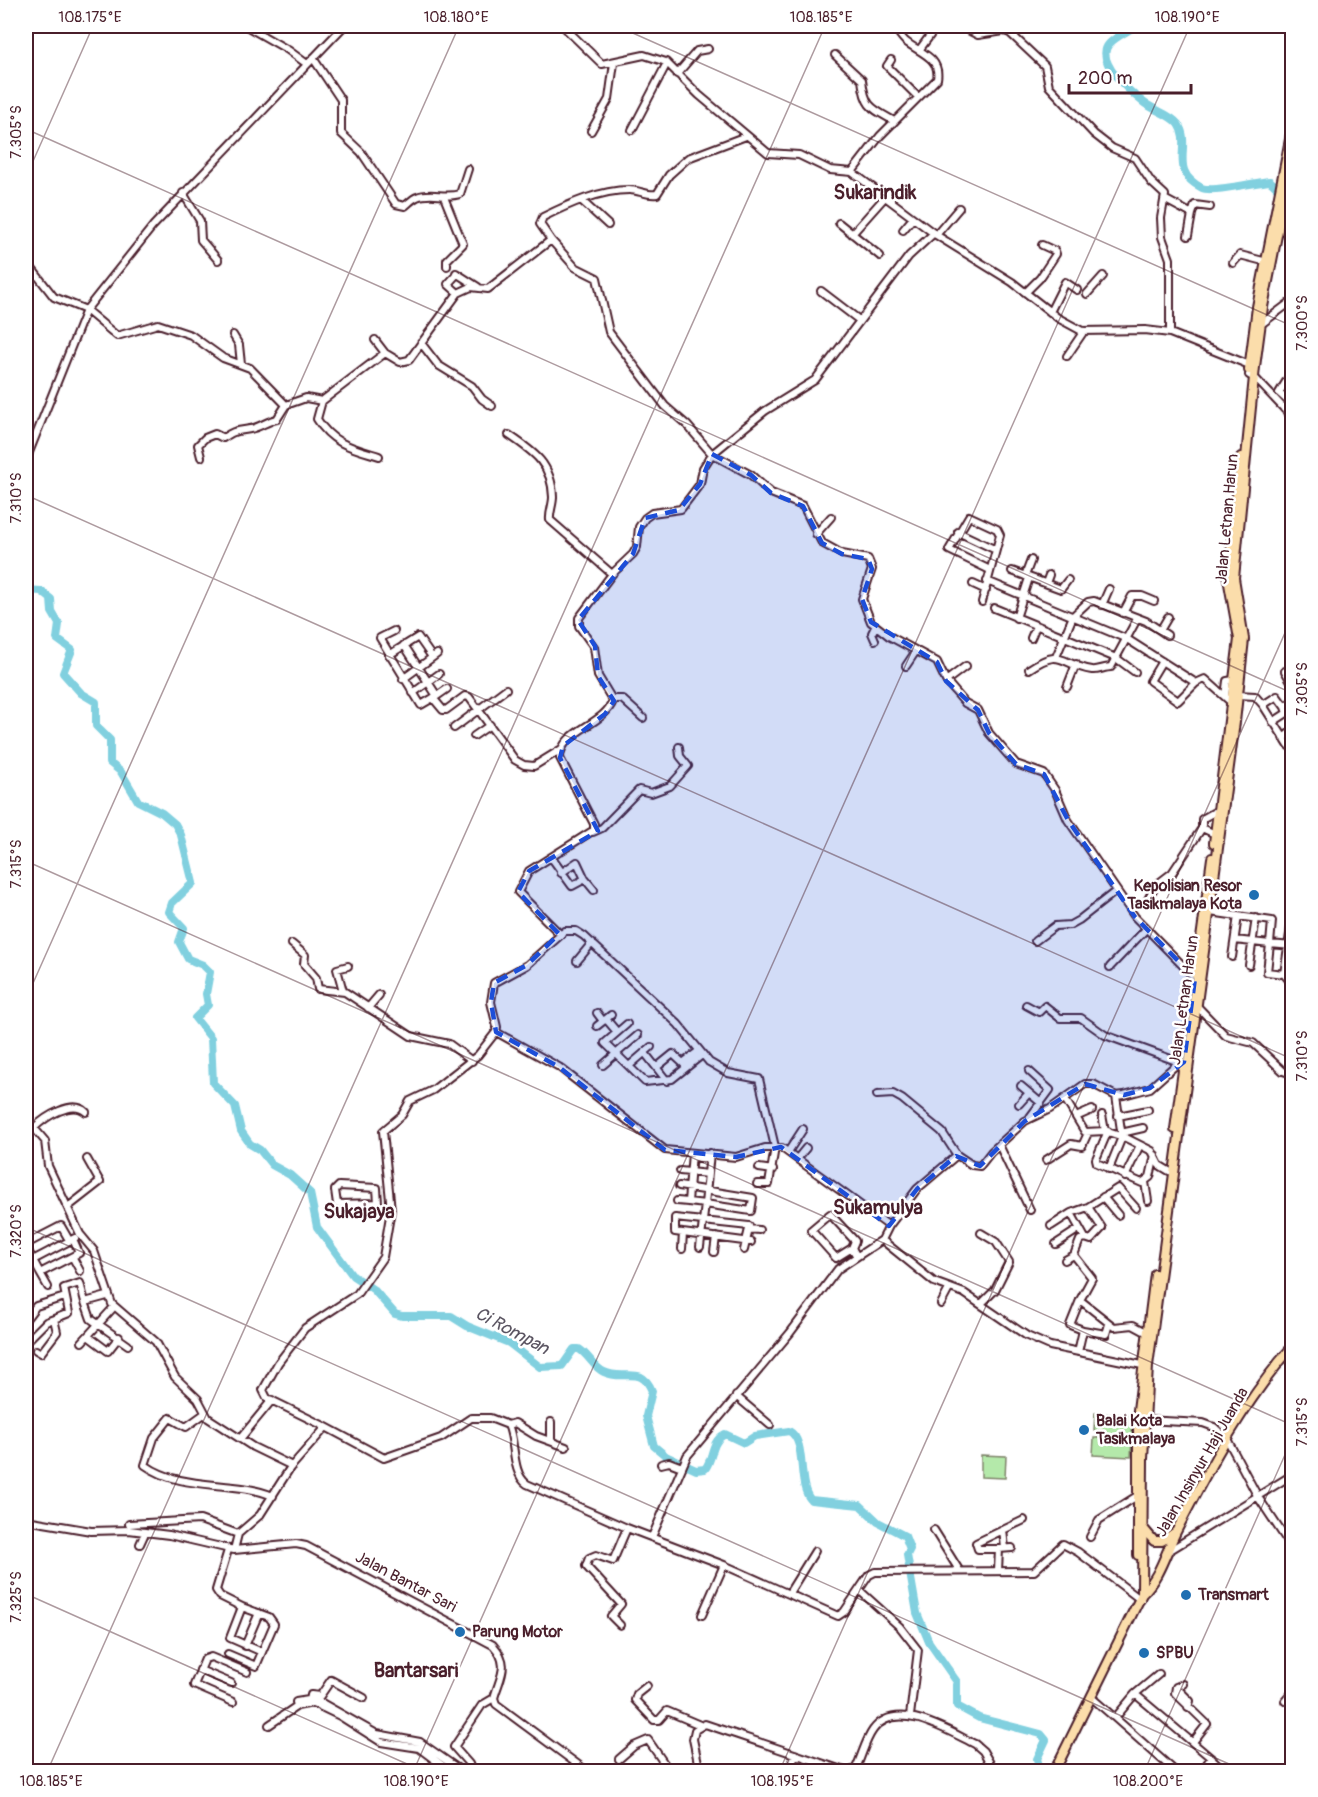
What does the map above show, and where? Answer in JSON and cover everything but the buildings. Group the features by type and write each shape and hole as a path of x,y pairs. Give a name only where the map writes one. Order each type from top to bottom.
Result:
{"main road":[{"name":"Jalan Letnan Harun","path":"1252,371 1290,163 1293,129"},
{"name":"Jalan Letnan Harun","path":"1234,704 1238,695 1244,639 1234,578 1241,482 1252,371 1267,262 1282,202"},
{"name":"Jalan Letnan Harun","path":"1141,1571 1143,1527 1140,1459 1145,1365 1191,1027 1195,978 1210,912 1220,807 1234,704 1234,680 1239,639 1228,578 1241,482"},
{"name":"Jalan Letnan Harun","path":"1162,1234 1181,1062 1197,1006 1215,834 1220,807"},
{"path":"1145,1365 1146,1332 1162,1234"},
{"name":"Jalan Insinyur Haji Juanda","path":"1054,1772 1142,1597 1152,1584 1176,1532 1227,1439 1260,1388 1293,1347"},
{"name":"Jalan Letnan Harun","path":"1141,1571 1138,1565 1137,1496 1144,1420 1145,1365"},
{"path":"1143,1527 1155,1541 1169,1538 1176,1532"},
{"path":"1141,1571 1142,1597"}],"street":[{"path":"246,26 288,50 307,64"},
{"path":"26,460 86,310 141,240 183,193 344,26"},
{"path":"563,26 598,62 614,63 649,55 667,63 746,136 770,154 799,155 830,170 852,172 935,234 1026,292 1050,312 1084,331 1145,330 1170,333 1252,371 1293,417"},
{"path":"852,172 894,121 938,76 935,65 920,49 904,40 894,26"},
{"path":"920,49 937,26"},
{"path":"960,26 978,35 1004,31 1010,33 1045,66 1046,83 1094,134 1112,148 1135,158 1166,200 1192,214"},
{"path":"677,74 697,51 708,49"},
{"path":"835,55 862,80 863,96 868,104 894,121"},
{"path":"313,58 341,100 339,131 361,152 393,202 402,206 419,196 433,194 444,197 460,194 468,169"},
{"path":"891,60 887,66 918,97"},
{"path":"591,131 609,99 614,63"},
{"path":"633,129 667,63"},
{"path":"746,136 688,158 669,175 657,194 627,190 612,191 558,209 541,219 540,224 574,267 597,278 603,314 612,337 653,393 712,454 751,475 771,493 803,506 811,517 816,534 833,550 846,555 865,557 870,561 871,572 862,602 869,620 875,627 937,662 946,681 965,703 978,710 990,735 1016,764 1044,774 1064,811 1116,891 1146,929 1195,978"},
{"path":"183,193 200,221 201,240 218,260"},
{"path":"852,234 885,196"},
{"path":"444,197 463,244 447,260 447,266"},
{"path":"1166,200 1161,218 1162,237 1170,259 1170,333"},
{"path":"582,201 608,225"},
{"path":"1188,236 1195,205 1210,207"},
{"path":"613,699 598,676 594,647 578,623 583,610 612,574 633,554 637,547 639,527 645,518 652,513 681,509 700,484 703,468 712,454 765,411 807,387 822,372 909,256 935,234 959,208"},
{"path":"903,230 913,218"},
{"path":"839,223 880,256"},
{"path":"458,294 448,284 456,274 488,289 551,240"},
{"path":"1026,292 1040,278 1056,254 1055,250 1042,245"},
{"path":"1233,262 1240,255 1267,262"},
{"path":"26,261 54,297 86,310 117,336 161,324 194,337 223,358 241,364 255,373 286,405"},
{"path":"1087,294 1102,276"},
{"path":"1050,312 1064,283 1067,282 1077,290"},
{"path":"375,340 382,355 398,362 406,362 458,294 478,286"},
{"path":"821,291 860,320"},
{"path":"1260,325 1293,301"},
{"path":"1067,356 1084,331"},
{"path":"233,335 239,345 241,364"},
{"path":"421,343 438,365 492,406"},
{"path":"379,456 343,446 327,434 318,421 322,401 382,355"},
{"path":"1284,409 1290,402 1279,393 1290,382 1293,372"},
{"path":"201,458 198,445 213,434 223,438 235,429 250,429 265,421 277,419 286,405 306,398 322,401"},
{"path":"509,435 534,451 542,461 552,488 550,520 612,574"},
{"path":"982,602 1000,537 998,530 973,516 967,518 949,552 990,570"},
{"path":"816,534 831,517"},
{"path":"958,532 996,550"},
{"path":"1016,618 1031,560"},
{"path":"1012,571 1061,590 1068,580"},
{"path":"1046,584 1049,575"},
{"path":"987,582 1127,639 1196,683"},
{"path":"973,584 986,590"},
{"path":"1102,605 1109,589"},
{"path":"1124,613 1130,598 1135,595 1154,601"},
{"path":"1056,657 1073,616 1088,602 1124,613 1161,629 1167,635"},
{"path":"994,608 1116,658 1135,672"},
{"path":"1161,629 1168,617"},
{"path":"1029,669 1047,657 1056,657 1095,670 1111,667 1137,619"},
{"path":"1031,638 1036,626"},
{"path":"875,627 872,633 875,640"},
{"path":"394,631 380,640 412,693 422,705 447,689"},
{"path":"389,655 420,637 434,656 403,679"},
{"path":"403,646 444,710 466,696 515,760 524,765 534,766 560,750 582,729 605,714 613,699"},
{"path":"906,666 916,651"},
{"path":"1162,661 1150,681 1178,701 1196,683 1205,679 1234,704"},
{"path":"1067,687 1076,664"},
{"path":"946,681 966,666"},
{"path":"1285,671 1293,683"},
{"path":"412,693 439,674"},
{"path":"1225,696 1227,681 1234,680"},
{"path":"454,728 506,689"},
{"path":"1238,695 1255,696 1288,746"},
{"path":"1263,705 1277,696 1285,706 1288,712 1273,722"},
{"path":"613,699 622,699 643,718"},
{"path":"1285,706 1293,701"},
{"path":"474,736 490,725"},
{"path":"1283,738 1293,731"},
{"path":"560,934 518,892 529,871 602,828 639,790 653,793 673,784 688,766 680,756 679,747"},
{"path":"560,750 561,761 594,824 593,832"},
{"path":"1146,903 1155,886 1172,873 1202,828 1202,819 1220,807"},
{"path":"1202,828 1215,834"},
{"path":"550,857 572,886 585,879"},
{"path":"561,873 577,862 585,879 594,890"},
{"path":"1035,941 1055,926 1070,925 1079,920 1116,891"},
{"path":"1210,912 1273,921 1266,971 1284,974 1293,984"},
{"path":"1232,957 1238,916"},
{"path":"1249,965 1256,918"},
{"path":"1284,974 1290,946 1290,927"},
{"path":"1110,967 1146,929"},
{"path":"566,1447 551,1439 536,1436 515,1423 508,1425 488,1418 471,1418 441,1438 384,1458 264,1395 263,1388 305,1328 357,1294 385,1252 390,1223 391,1197 382,1137 384,1130 402,1114 411,1100 429,1092 472,1060 496,1032 497,1022 491,1000 494,983 501,976 527,965 560,934 565,931 576,931 592,943 678,1024 701,1053 726,1072 759,1079 775,1147 769,1185 757,1184"},
{"path":"1235,940 1290,946"},
{"path":"577,961 592,943"},
{"path":"292,944 305,955 304,964 316,978 317,988 343,992 411,1036 448,1044 472,1060"},
{"path":"343,992 337,969 348,966"},
{"path":"368,1008 379,995"},
{"path":"1026,1005 1039,1012 1045,1006 1061,1019 1081,1018 1105,1035 1181,1062"},
{"path":"1197,1006 1226,1036 1253,1043 1283,1071 1293,1074"},
{"path":"597,1013 617,1032"},
{"path":"627,1024 605,1043 645,1082 667,1080 701,1053"},
{"path":"496,1032 560,1067 663,1149 692,1155 736,1157 775,1147 788,1152 889,1226"},
{"path":"603,1065 638,1035"},
{"path":"629,1066 651,1047"},
{"path":"645,1053 667,1080"},
{"path":"657,1066 673,1054 685,1065"},
{"path":"1030,1118 1050,1109 1091,1083 1116,1096 1150,1088 1181,1062"},
{"path":"877,1095 893,1094 902,1099 942,1132 957,1155 978,1167 1030,1118 1050,1090 1029,1071"},
{"path":"1021,1086 1041,1103"},
{"path":"1019,1104 1029,1093"},
{"path":"1109,1169 1124,1135 1118,1116 1116,1096"},
{"path":"1065,1099 1088,1133"},
{"path":"34,1128 43,1119 73,1107 80,1107 86,1112"},
{"path":"1076,1117 1092,1110"},
{"path":"1118,1116 1148,1110"},
{"path":"1102,1115 1107,1131 1096,1160 1109,1169 1139,1183 1161,1172 1168,1172"},
{"path":"26,1123 34,1128 46,1143 48,1165 80,1234 94,1251 107,1296 114,1307 156,1342 175,1377 198,1399 204,1414 240,1439 292,1466"},
{"path":"1124,1135 1143,1128"},
{"path":"788,1152 802,1129"},
{"path":"1088,1133 1107,1131 1124,1135 1155,1154 1159,1165 1168,1172"},
{"path":"1046,1160 1071,1144 1082,1146 1088,1133"},
{"path":"1125,1177 1140,1145"},
{"path":"1000,1147 1030,1210"},
{"path":"798,1160 806,1148"},
{"path":"1148,1201 1147,1179 1155,1154"},
{"path":"688,1202 692,1155"},
{"path":"652,1537 683,1464 736,1396 790,1333 837,1269 882,1240 889,1226 917,1189 957,1155"},
{"path":"700,1247 710,1156"},
{"path":"68,1207 100,1182 87,1159"},
{"path":"759,1168 773,1170"},
{"path":"680,1171 708,1174"},
{"path":"339,1186 376,1187 379,1197 377,1205 337,1204 336,1188 339,1186"},
{"path":"678,1186 752,1197 748,1241 744,1250"},
{"path":"1051,1226 1119,1188 1136,1208"},
{"path":"379,1197 391,1197"},
{"path":"1103,1197 1118,1215"},
{"path":"677,1201 751,1211"},
{"path":"1083,1239 1091,1240 1102,1230 1088,1207"},
{"path":"1071,1213 1083,1239"},
{"path":"830,1214 855,1241 852,1248 836,1258 811,1230 830,1214"},
{"path":"748,1241 674,1231 676,1218 759,1230"},
{"path":"40,1273 79,1253 61,1226 26,1245 33,1260 40,1273 48,1287"},
{"path":"1056,1244 1078,1230"},
{"path":"682,1249 683,1233"},
{"path":"981,1233 996,1242 1009,1262 995,1290 981,1304"},
{"path":"33,1260 80,1234"},
{"path":"714,1252 716,1237"},
{"path":"1065,1260 1074,1255 1083,1239"},
{"path":"882,1240 923,1274 949,1289 964,1293 1027,1336 1050,1346 1145,1365"},
{"path":"852,1248 856,1255"},
{"path":"41,1255 49,1269"},
{"path":"1074,1255 1092,1278 1070,1326 1106,1334 1109,1324"},
{"path":"73,1258 80,1271"},
{"path":"26,1342 46,1322 69,1313 63,1288 79,1282 91,1319 99,1322 128,1345"},
{"path":"941,1304 949,1289"},
{"path":"85,1302 107,1296"},
{"path":"26,1319 36,1306 65,1297"},
{"path":"1080,1300 1109,1324 1119,1328 1133,1325 1146,1332"},
{"path":"82,1341 114,1307"},
{"path":"1076,1310 1094,1312"},
{"path":"36,1350 41,1353 58,1331 54,1319"},
{"path":"1078,1352 1083,1330"},
{"path":"88,1336 108,1351 119,1337"},
{"path":"736,1396 770,1425"},
{"path":"240,1439 272,1400"},
{"path":"204,1414 186,1427 170,1418 154,1438 146,1465 201,1485 243,1487 273,1496"},
{"path":"1144,1420 1203,1423 1214,1427 1227,1439 1258,1497 1293,1548"},
{"path":"551,1422 551,1439"},
{"path":"508,1425 514,1439 519,1473 524,1482 627,1528 724,1565 838,1616 844,1612 869,1575 874,1572 1036,1570 1064,1544 1142,1597"},
{"path":"228,1654 256,1665 275,1622 220,1596 216,1590 231,1550 238,1534 260,1515 292,1466 326,1427"},
{"path":"661,1464 669,1462 683,1464"},
{"path":"1167,1552 1293,1475"},
{"path":"1090,1537 1100,1521 1137,1496"},
{"path":"26,1520 91,1531 169,1534 231,1550"},
{"path":"129,1524 200,1520 238,1534"},
{"path":"1005,1548 987,1549 985,1538 1024,1520"},
{"path":"620,1625 611,1616 621,1604 586,1566 589,1558 596,1555 613,1561 627,1528"},
{"path":"934,1530 958,1570"},
{"path":"998,1571 1005,1548 1003,1530"},
{"path":"140,1544 145,1533"},
{"name":"Jalan Bantar Sari","path":"231,1550 301,1544 485,1639 499,1652 505,1669 494,1698"},
{"path":"789,1593 815,1551"},
{"path":"702,1615 724,1565"},
{"path":"859,1590 900,1627 918,1650 910,1716"},
{"path":"242,1607 230,1638 262,1652"},
{"path":"246,1646 259,1613"},
{"path":"226,1663 235,1641"},
{"path":"233,1702 194,1685 200,1670 209,1657 247,1672"},
{"path":"200,1670 231,1683"},
{"path":"1115,1718 1135,1694 1159,1674"},
{"path":"310,1700 311,1695 320,1696 331,1680 364,1698"},
{"path":"1180,1685 1190,1701 1188,1707 1207,1724 1193,1742"},
{"path":"647,1686 637,1694 635,1700 654,1720 659,1720 667,1711 700,1725 705,1724 848,1772 856,1768 871,1732 878,1723 896,1714 910,1716 975,1744 983,1751 995,1772"},
{"path":"1285,1701 1293,1693"},
{"path":"1135,1694 1226,1772"},
{"path":"445,1764 482,1705 494,1698 496,1704 521,1724 588,1772"},
{"path":"1092,1698 1176,1772"},
{"path":"270,1722 297,1704 310,1700 324,1702 374,1736 420,1742 451,1772"},
{"path":"297,1704 313,1703 347,1719"},
{"path":"700,1725 695,1730 693,1739 700,1772"},
{"path":"619,1759 634,1746 648,1740 666,1766 666,1772"},
{"path":"454,1747 469,1764 471,1772"},
{"path":"790,1772 795,1754"},
{"path":"1201,1772 1211,1758"},
{"path":"445,1764 464,1772"}],"highlighted area":[{"path":"712,454 751,475 771,493 803,506 822,543 842,554 868,559 872,569 862,599 871,622 937,662 946,681 978,710 989,733 1016,764 1044,774 1068,820 1135,917 1195,978 1184,1062 1150,1088 1124,1095 1085,1084 1025,1121 980,1166 956,1156 917,1189 889,1226 781,1147 736,1157 665,1150 559,1067 496,1032 491,1002 494,983 527,965 559,934 518,892 529,871 598,831 560,758 563,746 605,714 614,701 598,676 595,646 578,620 633,554 645,518 679,510 700,484"}],"green space":[{"path":"1095,1413 1133,1415 1131,1457 1093,1455 1094,1438 1098,1438 1098,1431 1094,1430"},
{"path":"981,1455 1006,1456 1005,1478 981,1477"}],"waterway":[{"path":"1135,26 1109,44 1106,59 1116,76 1130,91 1147,105 1171,117 1178,124 1183,140 1183,166 1192,181 1207,189 1270,181 1292,202"},
{"name":"Ci Rompan","path":"26,590 41,591 51,599 52,612 59,624 57,639 72,650 63,673 81,693 96,702 96,726 110,740 110,763 121,772 138,801 162,813 175,824 181,835 193,883 172,903 169,912 184,928 179,942 188,959 203,965 210,972 206,994 208,1005 195,1018 211,1038 213,1083 235,1106 241,1131 250,1144 260,1150 272,1165 290,1175 310,1193 317,1227 353,1276 374,1290 395,1314 451,1316 467,1326 509,1343 540,1367 562,1366 574,1349 579,1349 604,1372 643,1378 652,1391 646,1416 654,1446 666,1456 696,1470 705,1469 714,1446 725,1434 744,1443 755,1436 789,1431 795,1436 798,1444 804,1484 811,1500 860,1505 878,1522 905,1536 910,1549 907,1555 917,1613 929,1642 957,1682 957,1706 979,1718 1041,1734 1046,1740 1037,1759 1041,1772"}],"place":[{"name":"Kepolisian Resor Tasikmalaya Kota","path":"1254,895"},
{"name":"Balai Kota Tasikmalaya","path":"1084,1430"},
{"name":"Transmart","path":"1186,1595"},
{"name":"Parung Motor","path":"460,1632"},
{"name":"SPBU","path":"1144,1653"}],"district":[{"name":"Sukarindik","path":"875,192"},
{"name":"Sukamulya","path":"878,1207"},
{"name":"Sukajaya","path":"359,1211"},
{"name":"Bantarsari","path":"416,1670"}]}
